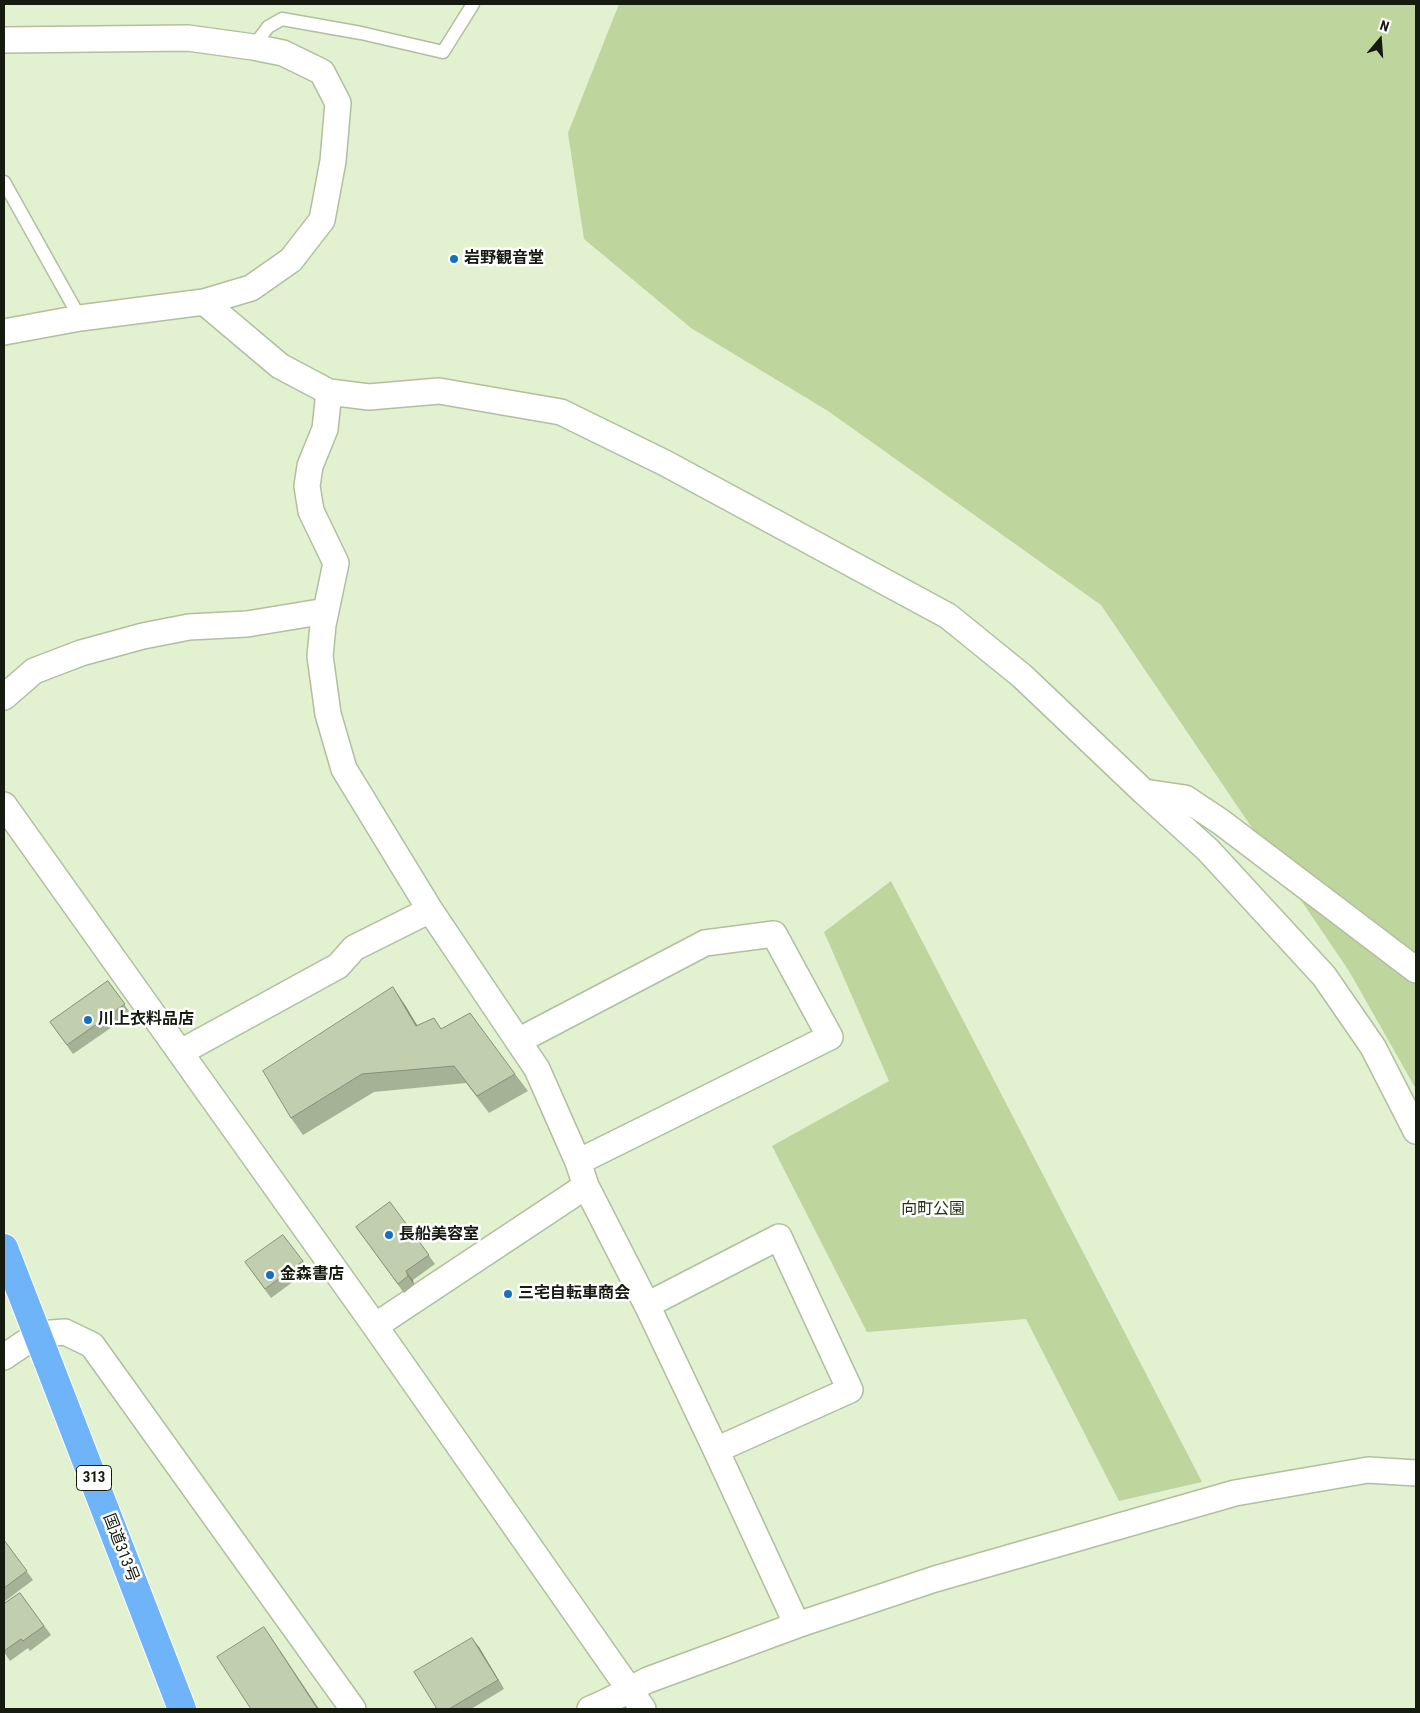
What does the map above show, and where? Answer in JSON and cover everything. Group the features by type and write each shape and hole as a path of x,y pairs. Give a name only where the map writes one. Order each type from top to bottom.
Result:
{"highway":[{"name":"国道313号","path":"4,1248 182,1709"}],"street":[{"path":"4,40 188,38 253,47 282,53 322,72 338,103 333,161 322,220 291,260 251,288 204,302 80,318 4,332"},
{"path":"204,302 280,366 329,392 369,397 439,391 561,412 665,463 948,616 1022,676 1208,850 1324,976 1373,1047 1416,1131"},
{"path":"329,392 325,429 310,466 307,486 311,511 336,563 326,611 320,656 328,714 344,768 430,910 536,1070 578,1162 586,1186 647,1305 797,1625"},
{"path":"4,697 34,671 81,653 143,636 189,627 247,624 326,611"},
{"path":"1144,792 1185,798 1221,822 1416,970"},
{"path":"4,805 375,1326 643,1709"},
{"path":"181,1052 338,966 354,948 430,910"},
{"path":"518,1041 705,943 774,934 830,1037 578,1162"},
{"path":"375,1326 586,1186"},
{"path":"647,1305 779,1237 850,1390 716,1450"},
{"path":"4,1357 38,1334 65,1332 92,1345 353,1709"},
{"path":"590,1709 609,1702 648,1680 797,1625 936,1579 1235,1493 1368,1470 1416,1473"}],"lane":[{"path":"253,47 268,27 282,19 361,33 443,52 473,4"},
{"path":"4,182 80,318"}],"green space":[{"path":"619,4 1416,4 1416,1089 1349,971 1101,605 828,411 691,328 584,239 568,133"},
{"name":"向町公園","path":"891,881 1202,1482 1119,1501 1026,1319 867,1332 772,1146 889,1081 824,932"}],"building":[{"path":"108,981 125,1004 67,1045 50,1022"},
{"path":"393,987 416,1026 434,1018 441,1029 470,1013 515,1074 477,1096 454,1066 362,1074 291,1118 263,1071"},
{"path":"390,1202 429,1255 406,1271 408,1276 398,1284 356,1227"},
{"path":"283,1235 303,1261 265,1289 245,1262"},
{"path":"4,1540 27,1571 4,1588"},
{"path":"20,1593 44,1626 23,1641 21,1639 4,1651 4,1604"},
{"path":"264,1627 317,1708 251,1709 217,1657"},
{"path":"472,1638 498,1680 449,1709 437,1709 414,1672"}],"place":[{"name":"岩野観音堂","path":"454,259"},
{"name":"川上衣料品店","path":"88,1020"},
{"name":"長船美容室","path":"389,1235"},
{"name":"金森書店","path":"270,1275"},
{"name":"三宅自転車商会","path":"508,1294"}]}
